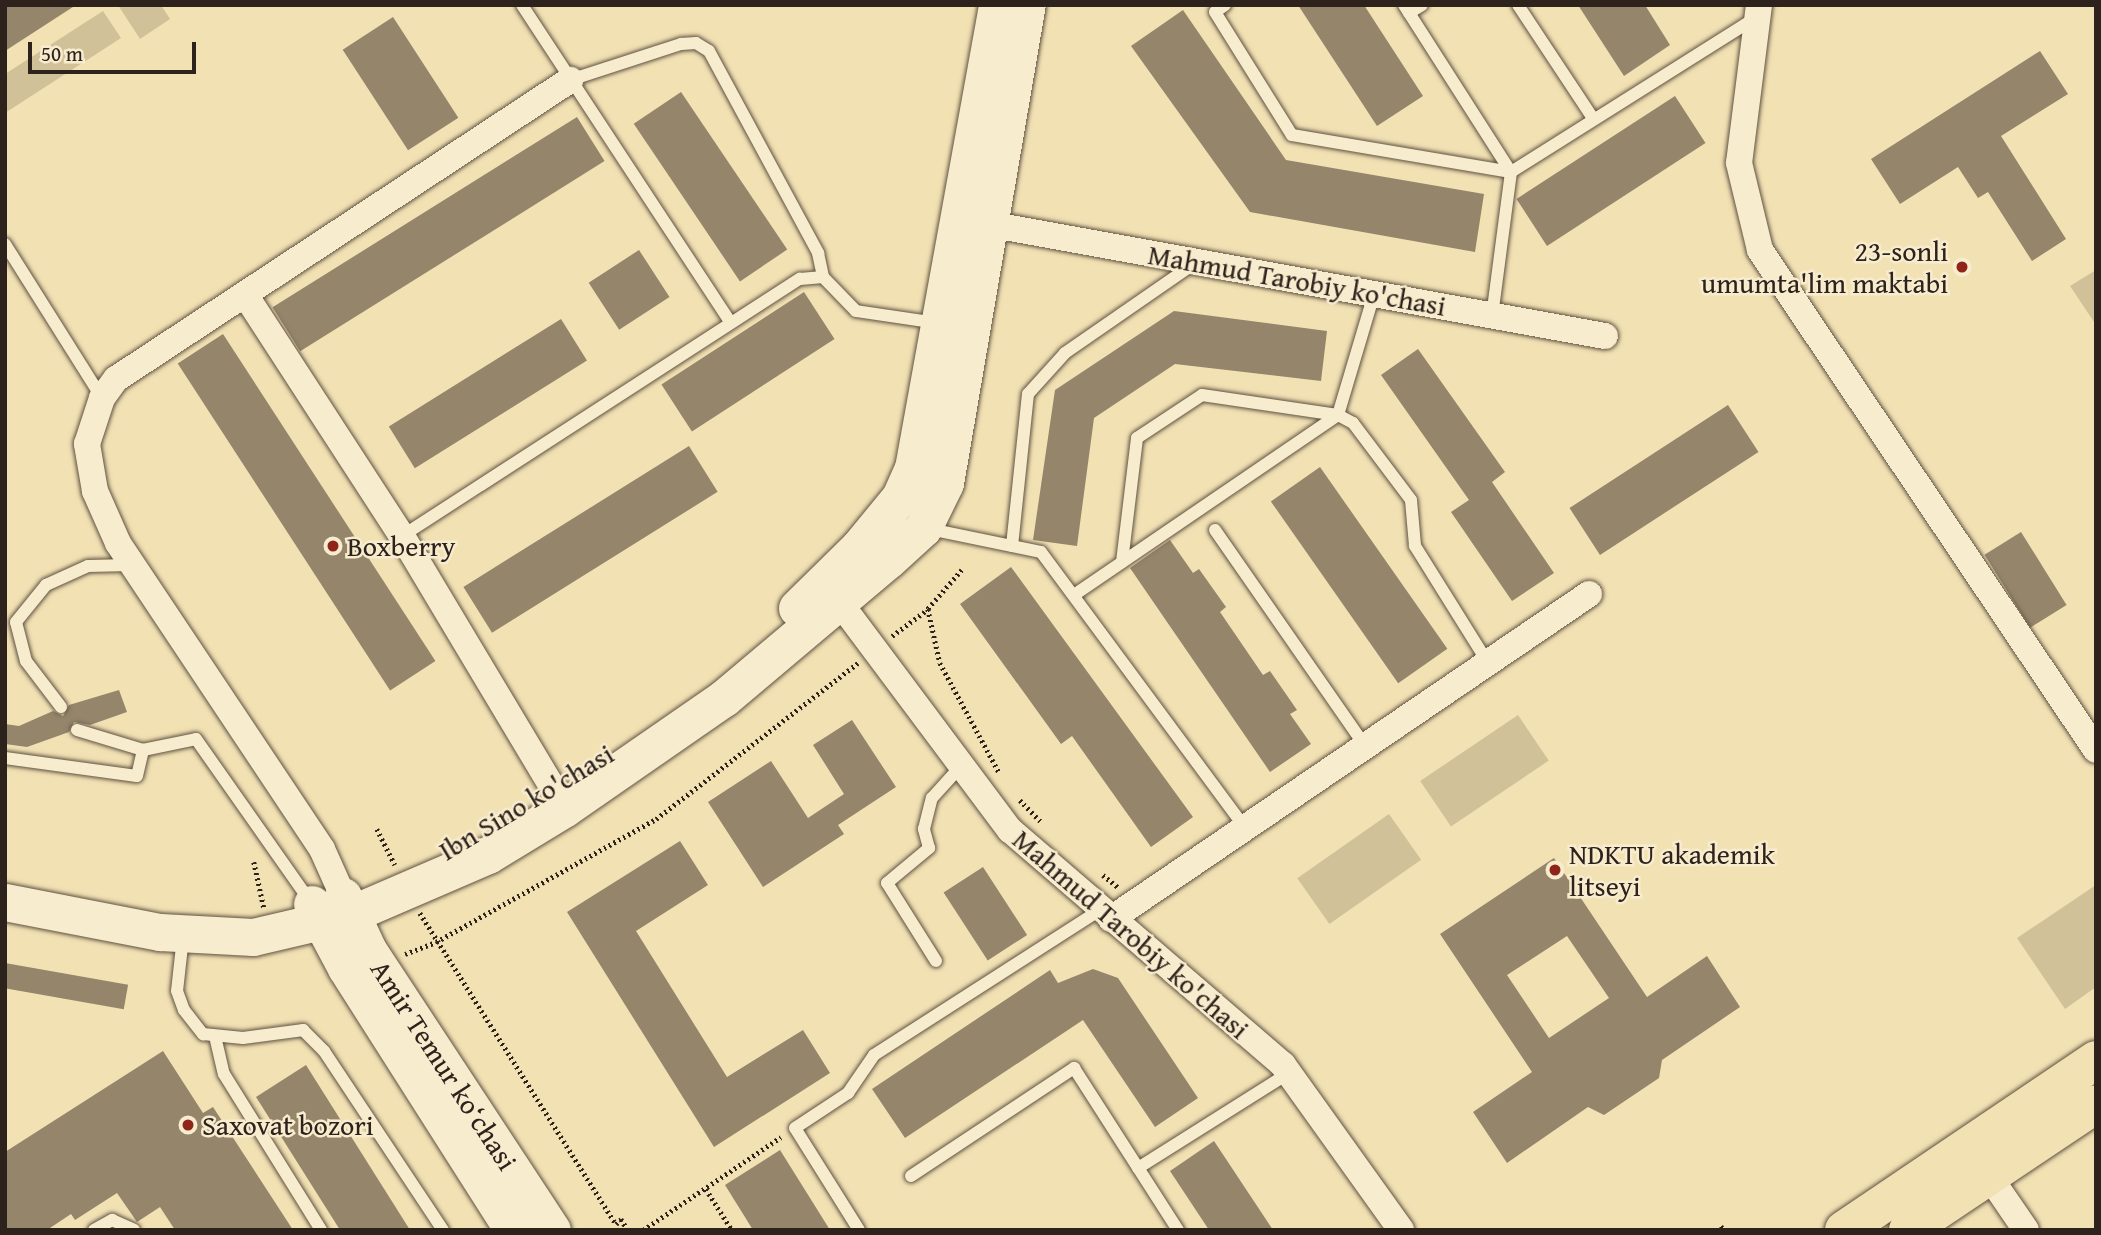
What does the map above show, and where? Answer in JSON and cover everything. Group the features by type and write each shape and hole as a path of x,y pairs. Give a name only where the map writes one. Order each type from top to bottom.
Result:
{"main road":[{"path":"906,519 997,5"},
{"path":"5,902 184,933 253,937 488,855 560,799 724,698 945,483 1027,5"},
{"path":"832,591 859,547 906,519"},
{"path":"5,879 192,911 332,910"},
{"name":"Amir Temur ko‘chasi","path":"332,910 378,965 552,1230"},
{"name":"Amir Temur ko‘chasi","path":"332,910 513,1230"},
{"path":"1844,1230 2096,1060"},
{"path":"1908,1230 2096,1104"}],"street":[{"path":"1758,11 1739,163 1760,250 2096,750"},
{"path":"332,910 322,849 130,565 95,491 87,444 103,398 116,379 246,296 570,80"},
{"name":"Mahmud Tarobiy ko'chasi","path":"988,224 1605,336"},
{"path":"246,296 402,536 560,799"},
{"name":"Mahmud Tarobiy ko'chasi","path":"832,591 1010,830 1289,1073 1401,1230"},
{"path":"1106,914 1138,901 1589,594"},
{"path":"1989,1176 2026,1230"}],"lane":[{"path":"522,5 730,322"},
{"path":"1225,5 1215,12 1292,135 1511,172 1758,11"},
{"path":"1422,5 1407,9 1511,172 1492,316"},
{"path":"1518,5 1592,117"},
{"path":"570,80 681,44 695,43 709,51 818,253 823,277 856,311 939,323"},
{"path":"5,244 103,398"},
{"path":"1012,546 1028,394 1065,353 1196,262"},
{"path":"402,536 730,322 800,279 823,277"},
{"path":"1074,595 1338,415 1374,294"},
{"path":"1122,562 1137,438 1202,395 1338,415 1353,424 1410,500 1415,546 1488,663"},
{"path":"906,519 1041,552 1245,828"},
{"path":"1215,530 1365,746"},
{"path":"61,708 26,661 16,622 46,585 88,566 130,565"},
{"path":"77,730 143,750 196,738 332,910"},
{"path":"5,758 137,776 143,750"},
{"path":"936,961 887,883 929,848 924,830 932,798 961,766"},
{"path":"859,1230 794,1128 848,1093 874,1055 1106,914"},
{"path":"184,933 177,991 184,1010 202,1034 243,1038 303,1030 324,1051 443,1230"},
{"path":"215,1035 230,1084 321,1230"},
{"path":"911,1176 1074,1068 1178,1230"},
{"path":"1138,1168 1289,1073"},
{"path":"94,1230 112,1220 134,1230"}],"path":[{"path":"378,965 436,942 656,819 928,609 962,570"},
{"path":"928,609 940,663 1007,786"},
{"path":"1017,796 1045,826"},
{"path":"1095,870 1138,901"},
{"path":"436,942 616,1224 621,1220 628,1230"},
{"path":"643,1230 794,1128"},
{"path":"706,1189 732,1230"}],"shaded area":[{"path":"118,5 161,5 170,19 140,39"},
{"path":"103,11 121,38 5,113 5,74"},
{"path":"2096,270 2096,325 2070,286"},
{"path":"1518,715 1549,761 1451,827 1420,781"},
{"path":"1389,814 1421,860 1329,924 1297,878"},
{"path":"2096,885 2096,987 2065,1009 2017,938"}],"building":[{"path":"5,5 76,5 5,51"},
{"path":"1298,5 1364,5 1423,96 1377,126"},
{"path":"1578,5 1645,5 1670,45 1624,76"},
{"path":"1183,10 1286,160 1484,194 1475,252 1250,212 1131,46"},
{"path":"393,17 458,118 408,150 343,50"},
{"path":"2040,51 2068,94 2001,136 2066,239 2032,261 1988,192 1978,198 1958,167 1900,204 1871,159"},
{"path":"681,92 787,250 740,281 634,124"},
{"path":"1675,96 1705,143 1547,246 1516,199"},
{"path":"577,117 605,161 300,351 273,307"},
{"path":"639,250 669,297 619,330 589,283"},
{"path":"804,292 834,339 692,432 661,385"},
{"path":"1174,311 1327,331 1321,381 1175,364 1094,418 1077,546 1033,540 1055,390"},
{"path":"561,319 587,361 415,468 389,427"},
{"path":"223,334 435,661 390,690 178,363"},
{"path":"1418,349 1505,472 1492,482 1554,573 1512,601 1451,512 1469,500 1381,375"},
{"path":"1728,405 1758,452 1600,555 1569,508"},
{"path":"689,446 718,492 492,633 463,587"},
{"path":"1320,467 1447,649 1398,683 1271,501"},
{"path":"2021,532 2067,605 2030,628 1985,555"},
{"path":"1170,540 1193,573 1199,569 1226,607 1220,612 1263,675 1270,671 1297,710 1290,714 1311,744 1270,772 1130,568"},
{"path":"1011,567 1193,817 1151,847 1072,736 1061,744 960,604"},
{"path":"119,690 127,712 90,725 74,722 69,732 27,747 5,744 5,724 19,726 53,711 63,716 69,705"},
{"path":"852,720 896,787 838,825 844,834 763,887 708,802 771,761 808,818 844,794 813,745"},
{"path":"680,841 708,885 636,931 727,1077 803,1030 830,1073 714,1147 567,912"},
{"path":"1554,858 1647,997 1707,956 1740,1007 1662,1060 1659,1078 1604,1115 1588,1107 1507,1163 1473,1112 1532,1072 1440,934","holes":["1567,936 1609,998 1549,1038 1507,975"]},
{"path":"983,867 1027,935 988,961 944,893"},
{"path":"5,963 128,985 124,1009 5,988"},
{"path":"1093,969 1118,978 1198,1098 1155,1127 1083,1020 905,1138 872,1089 1050,970 1058,983"},
{"path":"163,1051 203,1113 213,1107 293,1230 175,1230 160,1207 137,1222 117,1193 75,1220 71,1214 47,1230 5,1230 5,1152"},
{"path":"306,1065 410,1230 340,1230 256,1097"},
{"path":"1214,1141 1273,1230 1209,1230 1170,1171"},
{"path":"780,1150 830,1230 753,1230 725,1185"}],"place":[{"name":"23-sonli umumta'lim maktabi","path":"1962,267"},
{"name":"Boxberry","path":"333,546"},
{"name":"NDKTU akademik litseyi","path":"1555,870"},
{"name":"Saxovat bozori","path":"188,1125"}]}
